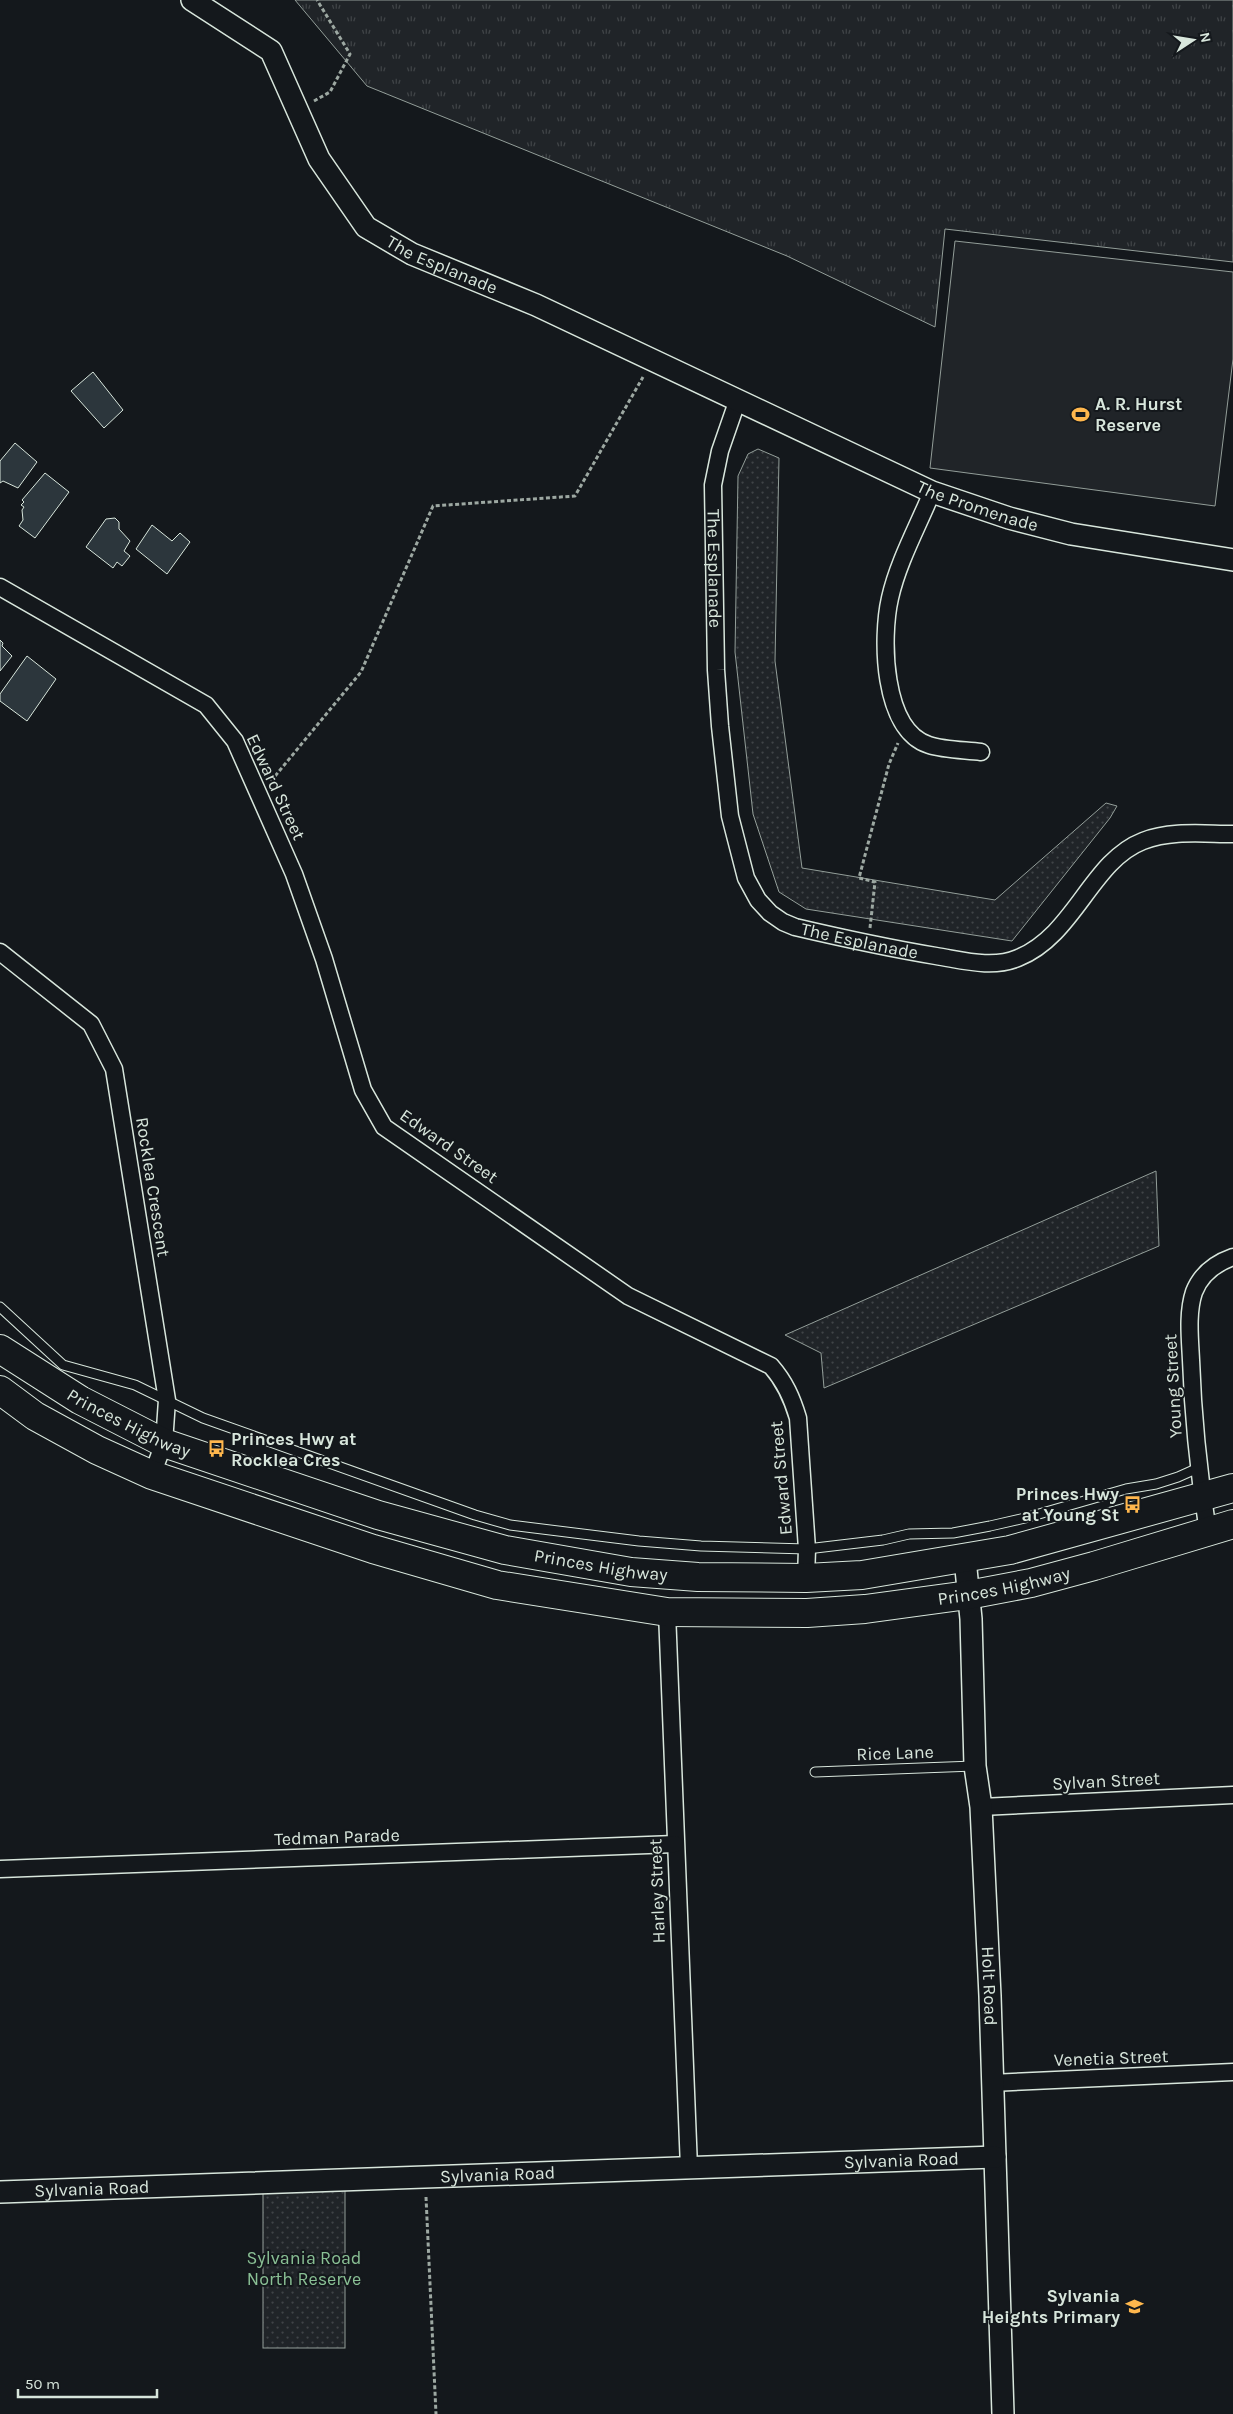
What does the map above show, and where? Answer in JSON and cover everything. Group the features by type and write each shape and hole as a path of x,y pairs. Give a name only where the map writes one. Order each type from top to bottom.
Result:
{"highway":[{"name":"Princes Highway","path":"0,1349 80,1400 164,1443 378,1515 504,1550 631,1572 698,1577 806,1578 862,1575 965,1559 1060,1537 1233,1488"},
{"name":"Princes Highway","path":"0,1390 35,1416 97,1450 152,1475 373,1549 497,1585 667,1612 807,1612 865,1609 968,1595 1067,1573 1221,1528"}],"street":[{"name":"The Esplanade","path":"192,0 271,51 319,159 366,227 412,254 536,305 737,402 720,451 713,485 716,670 729,807 738,851 746,878 758,900 783,922 868,944 979,963 1000,963 1018,958 1052,936 1065,923 1111,863 1128,848 1143,841 1176,834 1233,834"},
{"name":"The Promenade","path":"737,402 932,492 1009,518 1072,534 1233,560"},
{"path":"932,492 889,599 886,654 893,702 904,736 928,745 981,752"},
{"name":"Edward Street","path":"0,587 206,705 235,741 303,899 324,959 363,1090 384,1126 628,1296 771,1366 787,1387 798,1418 807,1549 806,1578"},
{"name":"Rocklea Crescent","path":"0,952 91,1024 114,1068 167,1400 164,1443 152,1475"},
{"name":"Young Street","path":"1221,1528 1202,1496 1198,1468 1191,1365 1191,1306 1194,1291 1201,1279 1210,1269 1233,1257"},
{"name":"Holt Road","path":"965,1559 972,1635 976,1766 981,1807 990,1996 991,2083 1003,2414"},
{"name":"Harley Street","path":"667,1612 689,2168"},
{"name":"Sylvan Street","path":"981,1807 1233,1795"},
{"name":"Tedman Parade","path":"0,1869 675,1844"},
{"name":"Venetia Street","path":"991,2083 1233,2072"},
{"name":"Sylvania Road","path":"1,2196 425,2176 995,2157"}],"lane":[{"name":"Princes Highway","path":"0,1308 64,1365 135,1385 203,1418 475,1516 510,1525 701,1546 807,1549 875,1541 910,1534 953,1533 990,1526 1126,1489 1156,1484 1198,1468"},
{"name":"Rice Lane","path":"815,1772 976,1766"}],"path":[{"path":"298,111 330,92 350,54 317,0"},
{"path":"258,793 278,775 361,672 433,506 575,496 653,361"},
{"path":"868,944 875,882 859,878 890,764 904,736"},
{"path":"425,2176 436,2414"}],"green space":[{"path":"295,0 1233,0 1233,262 945,229 935,327 787,256 367,86"},
{"name":"A. R. Hurst Reserve","path":"955,241 1233,272 1233,359 1215,506 930,468"},
{"path":"758,449 779,458 775,661 802,868 995,900 1106,803 1117,806 1110,818 1012,941 806,909 779,892 753,814 735,652 738,476 748,454"},
{"path":"1156,1171 1159,1246 824,1388 821,1353 785,1335"},
{"name":"Sylvania Road North Reserve","path":"263,2189 345,2189 345,2348 263,2348"}],"building":[{"path":"93,372 123,410 104,428 71,391"},
{"path":"15,443 37,462 18,488 3,481 0,483 0,461"},
{"path":"45,473 69,492 35,538 19,526 23,520 22,510 24,507 21,505 24,502 22,500"},
{"path":"115,518 119,522 119,529 130,541 124,551 130,556 122,566 117,562 113,568 86,547 106,519"},
{"path":"152,525 172,541 180,533 190,542 167,574 136,549"},
{"path":"0,640 3,643 2,646 12,656 0,671"},
{"path":"27,656 56,679 27,721 0,701 0,694"}],"place":[{"name":"A. R. Hurst Reserve","path":"1081,414"},
{"name":"Princes Hwy at Rocklea Cres","path":"217,1449"},
{"name":"Princes Hwy at Young St","path":"1133,1504"},
{"name":"Sylvania Heights Primary","path":"1134,2306"}]}
